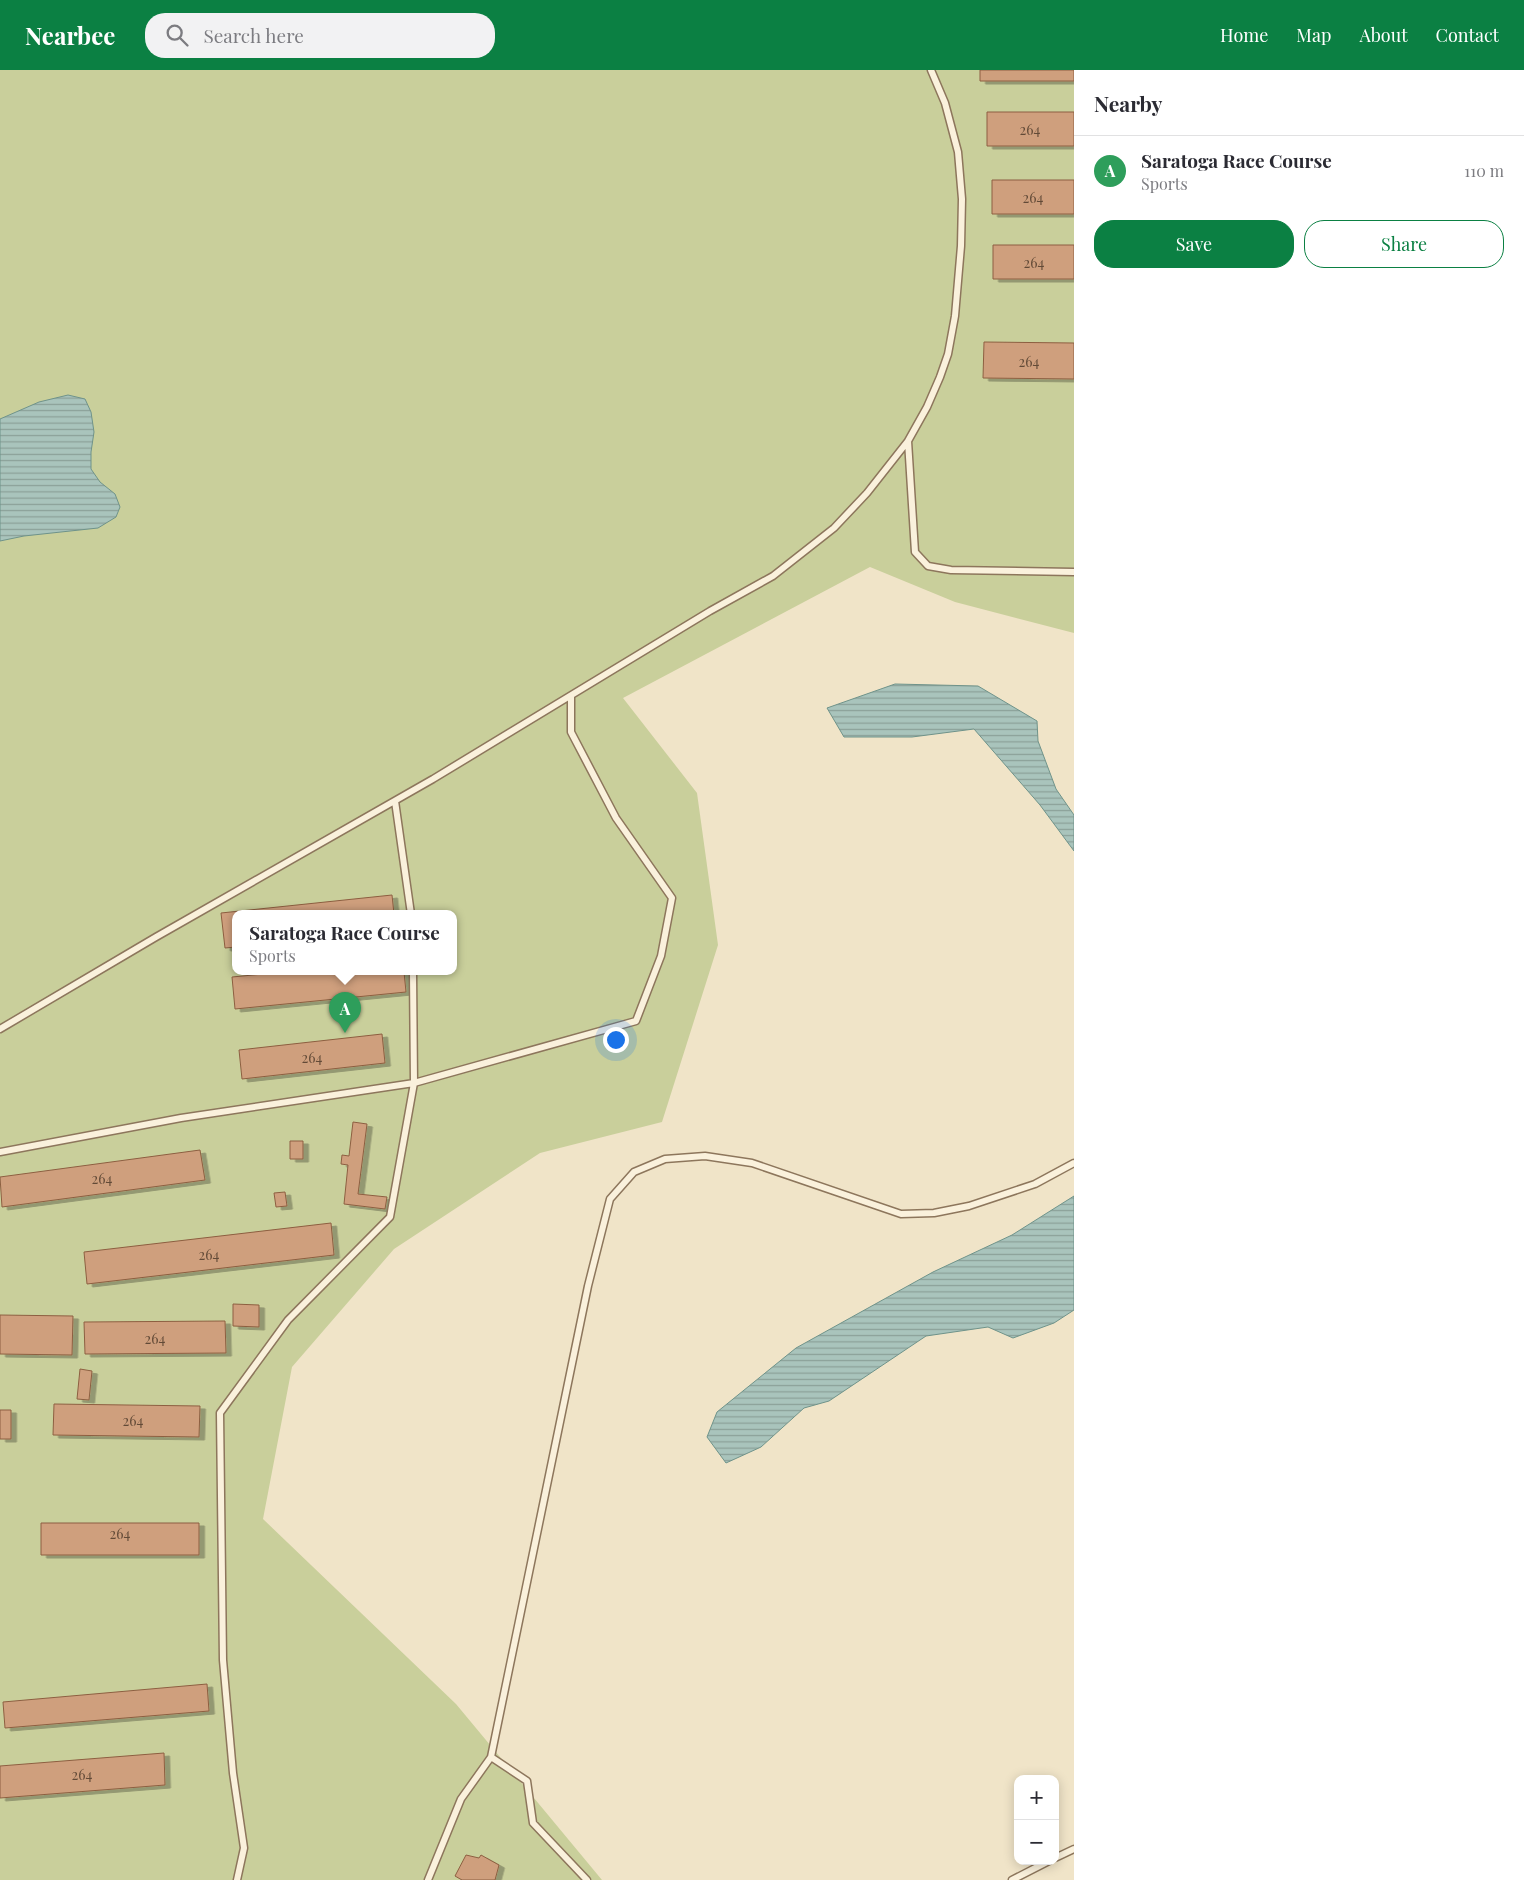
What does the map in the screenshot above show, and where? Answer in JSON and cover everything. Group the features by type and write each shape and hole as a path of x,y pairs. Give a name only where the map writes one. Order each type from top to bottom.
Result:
{"lane":[{"path":"0,1030 156,937 395,801 772,576 834,528 867,493 908,441 927,407 948,354 955,316 962,246 962,199 958,152 944,103 931,70"},
{"path":"908,441 915,552 928,566 951,570 1074,572"},
{"path":"0,1152 182,1118 414,1083 636,1021 661,956 672,898 616,818 571,732 570,696"},
{"path":"395,801 410,910"},
{"path":"237,1880 244,1848 233,1772 223,1660 220,1413 288,1320 390,1217 414,1083 413,975"},
{"path":"428,1880 461,1799 491,1757 588,1286 610,1199 634,1172 665,1160 705,1156 752,1163 901,1214 934,1213 969,1206 1035,1184 1074,1163"},
{"path":"491,1757 527,1781 533,1823 587,1880"},
{"path":"1059,1856 1074,1849"},
{"path":"1012,1880 1041,1865"}],"green space":[{"path":"0,70 1074,70 1074,633 955,602 870,567 623,698 697,793 718,945 662,1122 540,1153 394,1249 292,1367 263,1519 456,1704 602,1880 0,1880"}],"water":[{"path":"68,395 85,399 91,412 94,432 91,469 100,482 115,494 120,507 116,517 98,528 24,536 0,541 0,419 39,402"},
{"path":"895,684 978,686 1037,721 1038,741 1056,789 1074,815 1074,851 1040,805 974,729 912,737 844,737 827,708"},
{"path":"1074,1196 1074,1310 1054,1323 1013,1338 988,1327 926,1336 829,1401 804,1408 761,1447 726,1463 707,1437 717,1412 796,1348 933,1272 1012,1235"}],"building":[{"path":"980,70 1074,70 1074,81 980,81"},
{"path":"987,112 1074,112 1074,146 987,146"},
{"path":"992,180 1074,180 1074,214 992,214"},
{"path":"993,245 1074,245 1074,279 993,279"},
{"path":"984,342 1074,343 1074,379 983,378"},
{"path":"392,895 394,910 250,910"},
{"path":"232,912 232,947 225,948 221,913"},
{"path":"253,975 404,975 406,992 235,1009 232,977"},
{"path":"382,1034 385,1063 242,1079 239,1050"},
{"path":"353,1122 367,1124 358,1194 387,1197 385,1209 344,1204 348,1165 341,1164 342,1155 349,1156"},
{"path":"290,1141 303,1141 303,1159 290,1159"},
{"path":"200,1150 205,1180 2,1207 0,1177"},
{"path":"285,1192 287,1206 276,1207 274,1193"},
{"path":"331,1223 334,1255 87,1284 84,1252"},
{"path":"233,1304 259,1305 259,1327 233,1326"},
{"path":"0,1315 73,1316 72,1355 0,1354"},
{"path":"225,1321 226,1353 85,1354 84,1322"},
{"path":"80,1369 92,1371 89,1400 77,1399"},
{"path":"54,1404 200,1406 199,1437 53,1435"},
{"path":"0,1410 11,1410 11,1439 0,1439"},
{"path":"41,1523 199,1523 199,1555 41,1555"},
{"path":"207,1684 209,1711 5,1728 3,1702"},
{"path":"164,1753 165,1785 0,1798 0,1766"},
{"path":"466,1855 479,1858 481,1855 499,1865 495,1880 462,1880 455,1876"}],"place":[{"name":"Saratoga Race Course","path":"345,1033"}]}
